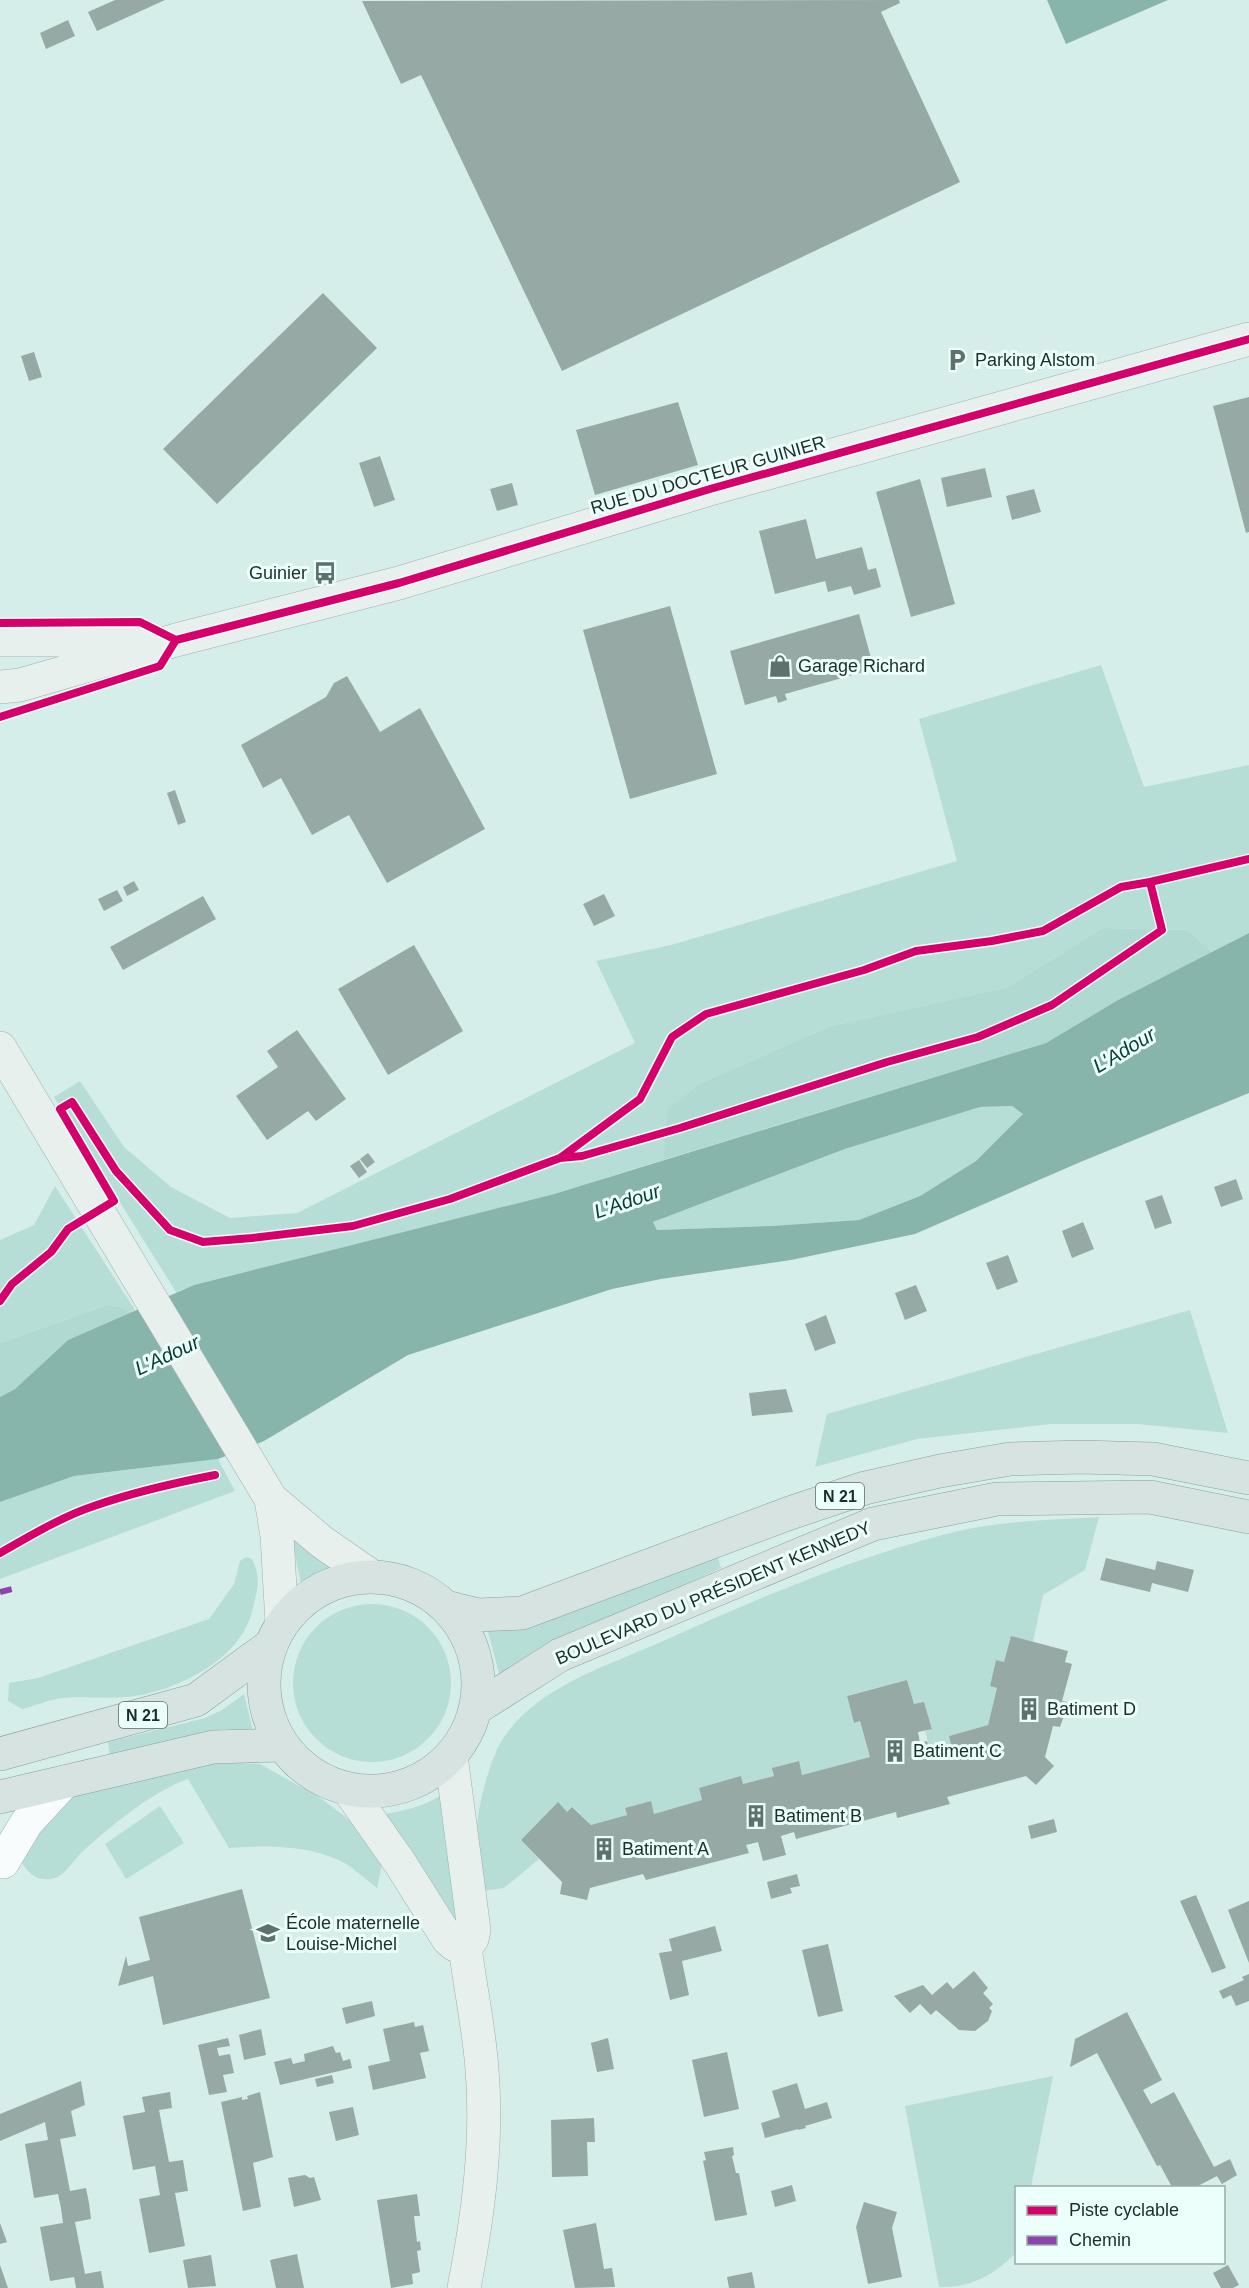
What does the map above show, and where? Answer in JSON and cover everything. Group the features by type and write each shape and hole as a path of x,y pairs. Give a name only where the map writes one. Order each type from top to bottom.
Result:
{"main road":[{"name":"RUE DU DOCTEUR GUINIER","path":"176,640 399,583 710,489 1249,339"},
{"path":"0,640 176,640"},
{"path":"0,687 20,685 176,640"},
{"path":"0,1033 5,1056 267,1492 322,1542 371,1576"},
{"name":"N 21","path":"446,1607 478,1615 522,1612 790,1513 866,1488 940,1471 1010,1459 1081,1457 1153,1459 1249,1478"},
{"path":"267,1492 277,1536 277,1634 263,1679 268,1713 282,1745 300,1765 322,1780 348,1789 376,1792 404,1787 429,1775 450,1756 466,1734 475,1709 478,1672 467,1637 446,1607 424,1590 398,1580 371,1576 337,1582 306,1598 277,1634"},
{"name":"BOULEVARD DU PRÉSIDENT KENNEDY","path":"475,1709 560,1655 873,1524 998,1499 1150,1497 1249,1517"},
{"name":"N 21","path":"0,1754 195,1700 277,1634"},
{"path":"0,1797 213,1747 282,1745"},
{"path":"450,1756 474,1930 472,1939 465,1946"},
{"path":"348,1789 400,1863 448,1939 455,1945 465,1946"},
{"path":"464,2288 477,2220 483,2159 482,2069 465,1946"}],"street":[{"path":"2,1862 27,1822 64,1782"}],"shaded area":[{"path":"1101,665 1144,787 1249,765 1249,933 1212,952 1188,930 1103,928 1008,987 831,1026 701,1083 669,1109 663,1160 554,1194 194,1285 176,1292 54,1097 80,1081 124,1147 171,1187 230,1218 297,1213 635,1043 596,961 671,945 957,861 919,719"},
{"path":"1103,928 1188,930 1212,952 1118,1000 1046,1043 663,1160 668,1109 701,1083 831,1026 1008,987"},
{"path":"1012,1106 1024,1114 976,1161 920,1196 859,1220 657,1230 653,1222 845,1149 980,1107"},
{"path":"55,1186 135,1310 131,1313 121,1307 108,1305 0,1343 0,1240 34,1225"},
{"path":"108,1305 121,1307 131,1313 68,1340 15,1389 0,1397 0,1343"},
{"path":"1190,1310 1228,1433 1138,1424 1051,1424 917,1439 815,1467 827,1414"},
{"path":"218,1459 235,1491 0,1579 0,1502 74,1476"},
{"path":"1099,1517 1085,1570 1043,1595 1033,1642 1011,1637 1004,1662 996,1660 990,1686 997,1688 988,1725 949,1736 952,1749 931,1754 925,1731 932,1728 924,1702 914,1704 907,1680 853,1694 847,1696 854,1723 860,1721 870,1757 802,1775 798,1761 773,1768 774,1776 743,1784 741,1777 699,1788 702,1800 654,1814 651,1801 625,1808 627,1815 591,1825 573,1807 567,1812 557,1803 521,1840 539,1859 504,1888 483,1891 477,1822 489,1769 499,1745 519,1719 555,1691 597,1669 731,1611 801,1582 909,1544 984,1526"},
{"path":"289,1527 337,1564 301,1583"},
{"path":"717,1554 721,1568 537,1652 500,1677 487,1628"},
{"path":"246,1557 252,1559 258,1579 252,1612 235,1644 206,1669 171,1687 135,1696 57,1699 22,1709 8,1701 9,1683 38,1678 209,1619 234,1584 240,1561"},
{"path":"372,1604 387,1605 402,1610 416,1617 428,1627 438,1639 445,1653 450,1668 450,1698 445,1713 438,1727 428,1739 416,1749 402,1756 387,1761 372,1762 357,1761 342,1756 328,1749 316,1739 306,1727 299,1713 294,1698 293,1683 294,1668 299,1653 306,1639 316,1627 328,1617 342,1610 357,1605"},
{"path":"244,1694 253,1731 223,1729 110,1757 108,1742 205,1718 222,1710"},
{"path":"216,1762 260,1764 319,1797 363,1830 383,1860 377,1888 352,1868 324,1855 292,1848 229,1848 188,1779 160,1792 117,1822 81,1853 64,1873 55,1878 44,1879 35,1876 27,1870 19,1857 61,1796"},
{"path":"442,1795 445,1842 464,1922 455,1926 384,1814 414,1807"},
{"path":"160,1806 184,1843 126,1879 105,1844"},
{"path":"1053,2076 1031,2186 1015,2186 1015,2254 991,2273 973,2282 939,2287 905,2106"}],"water":[{"path":"1047,0 1168,0 1066,44"},
{"name":"L'Adour","path":"1249,933 1249,1093 1078,1163 915,1234 791,1260 661,1279 612,1289 408,1355 264,1441 218,1459 74,1476 0,1502 0,1397 15,1389 68,1340 194,1285 554,1194 1046,1043 1118,1000","holes":["1012,1106 1023,1114 976,1161 920,1196 859,1220 657,1230 653,1222 845,1149 980,1107"]}],"building":[{"path":"115,0 165,0 97,31 88,12"},
{"path":"899,0 900,3 881,12 960,182 562,371 421,75 401,84 362,1"},
{"path":"68,20 75,36 46,49 40,33"},
{"path":"323,293 377,348 217,504 163,449"},
{"path":"34,352 42,377 29,381 21,356"},
{"path":"1249,397 1249,532 1246,533 1213,406"},
{"path":"678,402 698,465 595,495 576,430"},
{"path":"380,456 395,500 374,507 359,463"},
{"path":"985,468 992,497 947,507 941,478"},
{"path":"920,479 955,604 911,617 876,492"},
{"path":"512,483 518,505 497,511 490,489"},
{"path":"1034,489 1041,512 1012,520 1006,496"},
{"path":"806,519 816,559 862,547 868,570 876,568 881,587 854,595 851,586 828,592 825,581 775,594 759,531"},
{"path":"670,606 717,774 630,799 583,630"},
{"name":"Garage Richard","path":"859,614 874,669 785,694 787,700 778,703 776,696 745,705 730,651"},
{"path":"347,676 380,732 420,708 485,829 387,883 349,815 312,835 281,778 263,788 241,745 326,697 334,683"},
{"path":"175,790 186,822 178,825 167,793"},
{"path":"134,881 139,890 127,896 123,887"},
{"path":"117,890 123,901 104,911 98,899"},
{"path":"604,894 615,916 594,926 583,904"},
{"path":"203,896 216,919 123,970 110,947"},
{"path":"414,945 463,1031 388,1075 338,989"},
{"path":"297,1030 346,1099 316,1121 308,1111 267,1140 236,1096 278,1067 267,1051"},
{"path":"368,1153 375,1162 367,1168 360,1159"},
{"path":"359,1160 367,1172 359,1178 350,1166"},
{"path":"1236,1179 1243,1199 1221,1207 1214,1187"},
{"path":"1162,1195 1172,1223 1155,1229 1145,1201"},
{"path":"1083,1222 1094,1249 1072,1258 1062,1231"},
{"path":"1008,1255 1018,1282 997,1290 986,1263"},
{"path":"916,1285 927,1311 905,1320 895,1293"},
{"path":"826,1315 836,1343 815,1351 805,1324"},
{"path":"786,1389 793,1412 752,1416 749,1393"},
{"path":"1106,1558 1155,1570 1157,1561 1194,1570 1188,1592 1152,1583 1150,1592 1100,1580"},
{"path":"1011,1636 1068,1651 1065,1662 1072,1664 1062,1701 1068,1702 1064,1716 1060,1727 1053,1726 1045,1757 1054,1766 1036,1785 1026,1776 947,1797 950,1804 897,1818 896,1812 796,1839 794,1832 781,1836 786,1855 763,1861 758,1842 746,1845 749,1853 646,1880 643,1874 590,1888 587,1900 560,1894 562,1882 521,1840 558,1802 567,1812 572,1807 591,1825 627,1815 625,1808 651,1801 654,1814 702,1800 699,1788 741,1776 743,1784 774,1776 772,1768 799,1761 802,1775 870,1757 860,1721 854,1723 847,1696 907,1680 914,1704 924,1702 932,1729 918,1732 920,1743 927,1741 931,1754 952,1749 949,1736 988,1725 997,1688 990,1686 996,1660 1004,1662"},
{"path":"1054,1819 1057,1832 1031,1839 1028,1826"},
{"path":"797,1874 800,1886 790,1888 792,1893 771,1899 767,1882"},
{"path":"242,1889 270,1998 163,2025 153,1976 118,1986 126,1956 128,1966 150,1960 139,1917"},
{"path":"1196,1895 1226,1968 1212,1973 1180,1901"},
{"path":"1249,1901 1249,1963 1228,1910"},
{"path":"715,1926 722,1951 682,1961 689,1995 670,2000 659,1953 672,1951 669,1939"},
{"path":"828,1944 843,2011 818,2017 802,1950"},
{"path":"974,1971 988,1988 983,1993 993,2004 989,2008 992,2011 988,2021 975,2031 959,2030 936,2010 931,2015 920,2004 910,2013 894,1996 923,1985 932,1995 947,1982 953,1989"},
{"path":"1249,1974 1249,2001 1236,2006 1231,1995 1223,1999 1219,1991 1244,1980 1242,1977"},
{"path":"372,2001 375,2016 346,2024 342,2008"},
{"path":"1127,2012 1162,2080 1143,2090 1151,2104 1174,2092 1214,2167 1230,2159 1237,2175 1222,2184 1217,2176 1198,2186 1171,2186 1160,2165 1157,2166 1097,2053 1070,2067 1075,2039"},
{"path":"414,2022 415,2027 423,2025 429,2051 420,2053 426,2078 373,2090 368,2066 390,2061 383,2029"},
{"path":"261,2029 266,2055 244,2060 239,2035"},
{"path":"228,2038 230,2046 217,2048 219,2056 230,2054 234,2073 223,2075 227,2092 209,2095 198,2045"},
{"path":"608,2038 614,2069 597,2072 591,2043"},
{"path":"333,2046 336,2053 340,2052 343,2061 350,2059 352,2068 280,2085 274,2062 291,2058 293,2064 305,2061 304,2054"},
{"path":"727,2052 739,2109 704,2117 692,2060"},
{"path":"332,2075 334,2083 317,2087 315,2079"},
{"path":"81,2081 85,2105 71,2111 76,2136 60,2139 70,2191 86,2188 89,2203 91,2219 75,2222 85,2274 101,2271 104,2288 76,2288 74,2277 50,2281 40,2227 63,2223 61,2208 58,2194 34,2198 25,2144 48,2140 45,2122 0,2141 0,2114"},
{"path":"797,2083 805,2109 827,2102 832,2118 805,2126 806,2128 765,2138 761,2123 780,2117 772,2091"},
{"path":"170,2092 172,2108 159,2110 169,2162 183,2160 188,2191 175,2193 185,2246 149,2253 139,2199 160,2195 155,2166 133,2170 123,2116 145,2112 142,2097"},
{"path":"260,2092 273,2157 253,2163 261,2207 243,2211 221,2102 242,2097 242,2100 248,2099 247,2096"},
{"path":"353,2107 359,2135 336,2141 329,2112"},
{"path":"594,2118 595,2142 587,2142 588,2176 552,2177 551,2120"},
{"path":"733,2147 734,2155 732,2156 736,2173 739,2173 747,2215 715,2221 703,2161 706,2160 704,2152"},
{"path":"305,2175 310,2178 314,2177 321,2200 294,2207 288,2178"},
{"path":"792,2185 796,2201 775,2207 771,2191"},
{"path":"417,2194 420,2216 414,2216 417,2242 420,2241 421,2250 417,2251 420,2272 412,2274 413,2284 391,2288 377,2200"},
{"path":"864,2202 897,2212 892,2228 902,2277 868,2284 856,2227"},
{"path":"0,2223 7,2242 0,2244"},
{"path":"596,2223 604,2269 612,2268 615,2287 575,2288 563,2230"},
{"path":"297,2254 304,2288 276,2288 270,2260"},
{"path":"211,2255 216,2286 188,2288 183,2260"},
{"path":"0,2265 8,2288 0,2288"},
{"path":"1228,2265 1239,2285 1233,2288 1221,2288 1213,2273"},
{"path":"752,2272 755,2288 729,2288 727,2277"}],"marked path":[{"path":"0,1592 12,1589"}],"cycle path":[{"path":"176,640 399,583 710,489 1249,339"},
{"path":"0,623 140,622 176,640"},
{"path":"0,717 160,666 176,640"},
{"path":"0,1301 12,1284 51,1252 68,1229 114,1201 60,1109 72,1102 116,1171 170,1230 203,1242 353,1226 450,1199 560,1158 582,1156 680,1128 887,1062 978,1037 1052,1005 1162,930 1150,882 1249,859"},
{"path":"560,1158 640,1099 672,1037 706,1014 864,970 916,951 992,941 1043,931 1121,887 1150,882"},
{"path":"0,1553 82,1510 154,1488 215,1475"}],"place":[{"name":"Parking Alstom","path":"957,360"},
{"name":"Guinier","path":"325,573"},
{"name":"Garage Richard","path":"780,666"},
{"name":"Batiment D","path":"1029,1709"},
{"name":"Batiment C","path":"895,1751"},
{"name":"Batiment B","path":"756,1816"},
{"name":"Batiment A","path":"604,1849"},
{"name":"École maternelle Louise-Michel","path":"268,1933"}]}
